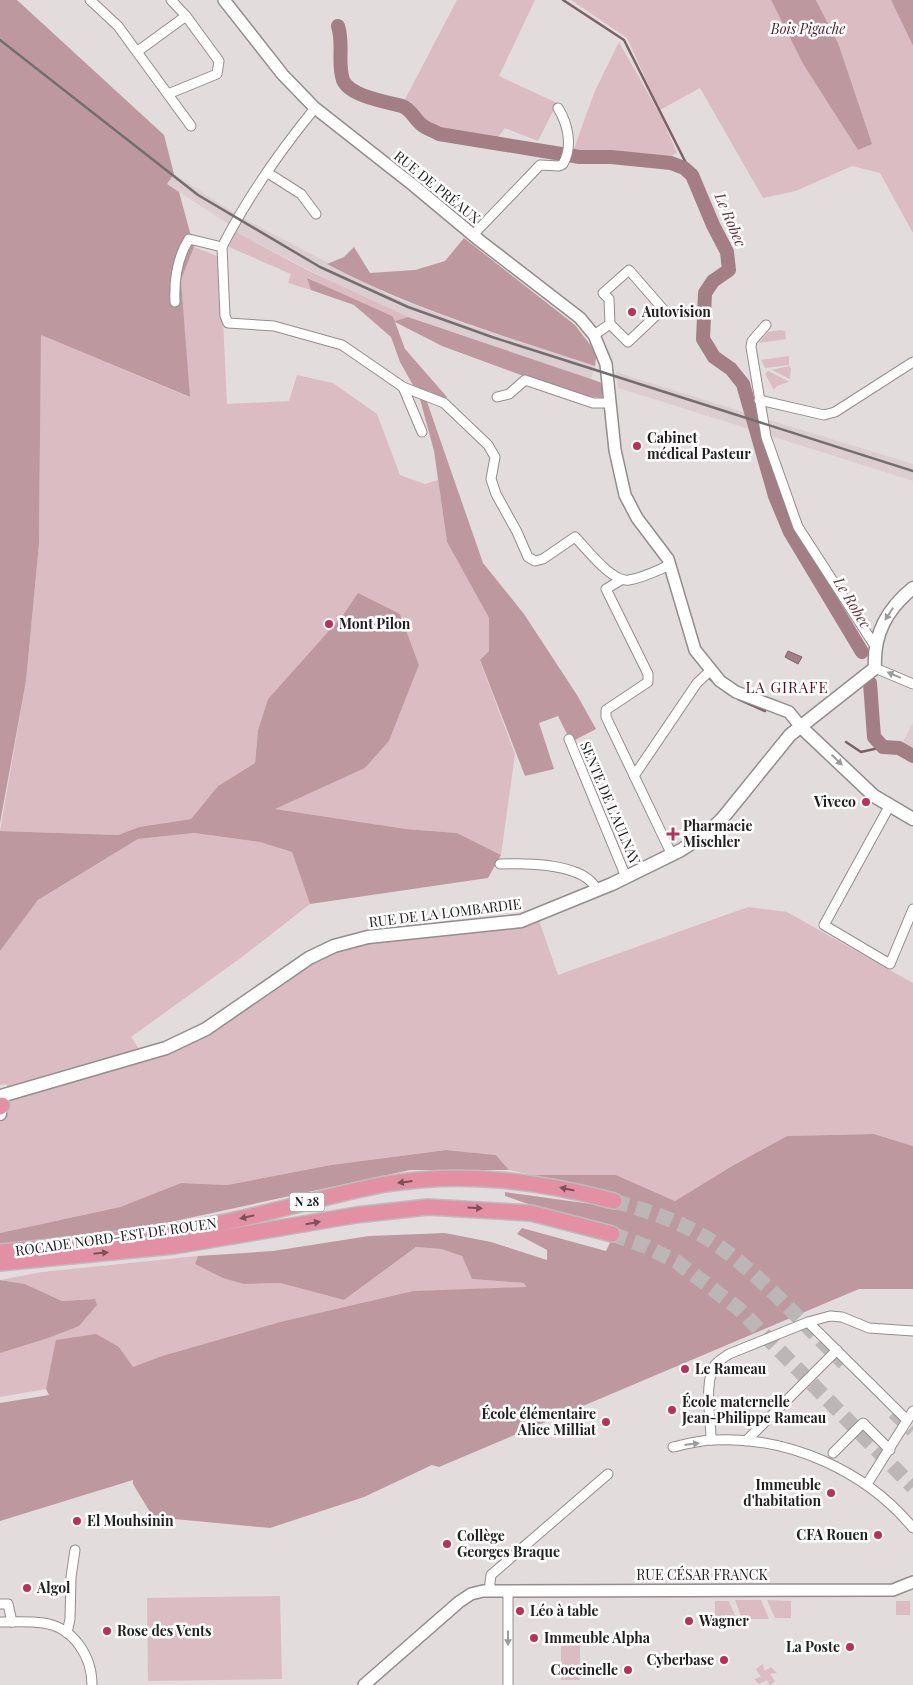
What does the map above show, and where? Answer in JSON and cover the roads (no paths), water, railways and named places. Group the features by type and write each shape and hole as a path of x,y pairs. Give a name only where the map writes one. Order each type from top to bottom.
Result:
{"highway":[{"name":"ROCADE NORD-EST DE ROUEN","path":"0,1252 171,1232 257,1215 355,1190 431,1179 467,1178 526,1182 614,1201"},
{"name":"ROCADE NORD-EST DE ROUEN","path":"0,1263 174,1246 356,1215 428,1207 531,1213 612,1234"}],"main road":[{"path":"874,668 875,646 879,630 893,606 913,588"},
{"name":"RUE DE LA LOMBARDIE","path":"1,1104 39,1084 186,1040 206,1029 309,958 334,946 368,937 520,921 597,890 672,855 698,840 713,828 782,743 874,668"},
{"path":"801,728 874,796 913,819"}],"street":[{"path":"168,94 217,74 219,61 186,16 171,0"},
{"name":"RUE DE PRÉAUX","path":"224,0 283,75 315,108 580,318 594,335 606,364 619,471 625,495 637,518 668,559 695,650 710,671 720,681 736,692 789,712 801,728"},
{"path":"92,1 118,26 138,51 191,126"},
{"path":"138,51 186,16"},
{"path":"315,108 268,173 234,224 222,247 225,316 228,323 274,326 342,345 403,387 444,403 488,445 495,457 491,479 496,494 517,532 528,557 535,561 543,559 575,537 607,571 621,580"},
{"path":"473,235 540,165 559,166 565,160 568,132 566,120 558,108"},
{"path":"268,173 302,194 316,214"},
{"path":"174,302 174,282 184,248 189,239 222,247"},
{"path":"629,270 663,309 628,342 610,324 609,300 602,293 629,270"},
{"path":"594,335 610,324"},
{"path":"766,325 752,341 751,347 766,437 798,527 875,646"},
{"path":"759,400 824,415 835,412 913,362"},
{"path":"497,397 509,394 525,380 593,403 610,403"},
{"path":"403,387 422,432"},
{"path":"670,565 629,580 621,580 606,589 648,674 648,682 606,710 606,717 672,855"},
{"path":"874,668 913,684"},
{"path":"634,776 697,683 710,671"},
{"name":"SENTE DE L'AULNAY","path":"569,739 626,877"},
{"path":"890,806 824,925 890,964 913,909"},
{"path":"500,864 520,863 571,871 590,880 597,890"},
{"path":"711,1440 710,1382 712,1370 718,1362 729,1354 808,1322 830,1316 842,1317 869,1328 913,1331"},
{"path":"808,1322 907,1420"},
{"path":"746,1441 837,1350"},
{"path":"867,1484 913,1411"},
{"path":"833,1453 863,1423 890,1450"},
{"path":"673,1447 711,1440 746,1441 772,1445 821,1459 867,1484 894,1507 913,1528"},
{"path":"489,1591 491,1575 608,1474"},
{"path":"67,1633 70,1619 71,1577 75,1550"},
{"name":"RUE CÉSAR FRANCK","path":"364,1685 466,1597 476,1592 893,1590 913,1582"},
{"path":"508,1591 508,1685"},
{"path":"0,1604 8,1604 12,1622"},
{"path":"0,1622 43,1623 67,1633 78,1643 87,1657 92,1674 92,1685"}],"waterway":[{"path":"563,0 624,40 692,175"},
{"name":"Le Robec","path":"338,26 340,33 341,73 347,86 360,94 405,107 422,125 439,134 580,157 611,157 671,163 684,168 692,175 713,225 727,252 729,270 713,281 705,293 703,339 714,357 731,369 743,384 775,496 790,532 862,652"},
{"path":"709,678 729,694"},
{"name":"Le Robec","path":"870,683 874,737 883,747 899,748 913,756"},
{"path":"738,699 765,711"},
{"path":"846,742 861,752 883,747"}],"tunnel":[{"path":"614,1201 676,1222 696,1232 735,1258 773,1292 844,1363"},
{"path":"612,1234 645,1246 677,1262 739,1309 913,1487"},
{"path":"894,1412 913,1430"}],"railway":[{"path":"0,40 198,195 320,267 408,307 492,337 913,471"}],"place":[{"name":"Autovision","path":"632,312"},
{"name":"Cabinet médical Pasteur","path":"637,446"},
{"name":"Mont Pilon","path":"329,624"},
{"name":"Viveco","path":"866,802"},
{"name":"Pharmacie Mischler","path":"673,834"},
{"name":"Le Rameau","path":"685,1369"},
{"name":"École maternelle Jean-Philippe Rameau","path":"672,1410"},
{"name":"École élémentaire Alice Milliat","path":"606,1422"},
{"name":"Immeuble d'habitation","path":"831,1493"},
{"name":"El Mouhsinin","path":"77,1521"},
{"name":"CFA Rouen","path":"878,1535"},
{"name":"Collège Georges Braque","path":"447,1544"},
{"name":"Algol","path":"27,1588"},
{"name":"Léo à table","path":"520,1611"},
{"name":"Wagner","path":"689,1621"},
{"name":"Rose des Vents","path":"107,1631"},
{"name":"Immeuble Alpha","path":"534,1638"},
{"name":"La Poste","path":"850,1647"},
{"name":"Cyberbase","path":"724,1660"},
{"name":"Coccinelle","path":"628,1670"}],"district":[{"name":"LA GIRAFE","path":"787,688"}],"park label":[{"name":"Bois Pigache","path":"808,29"}]}
